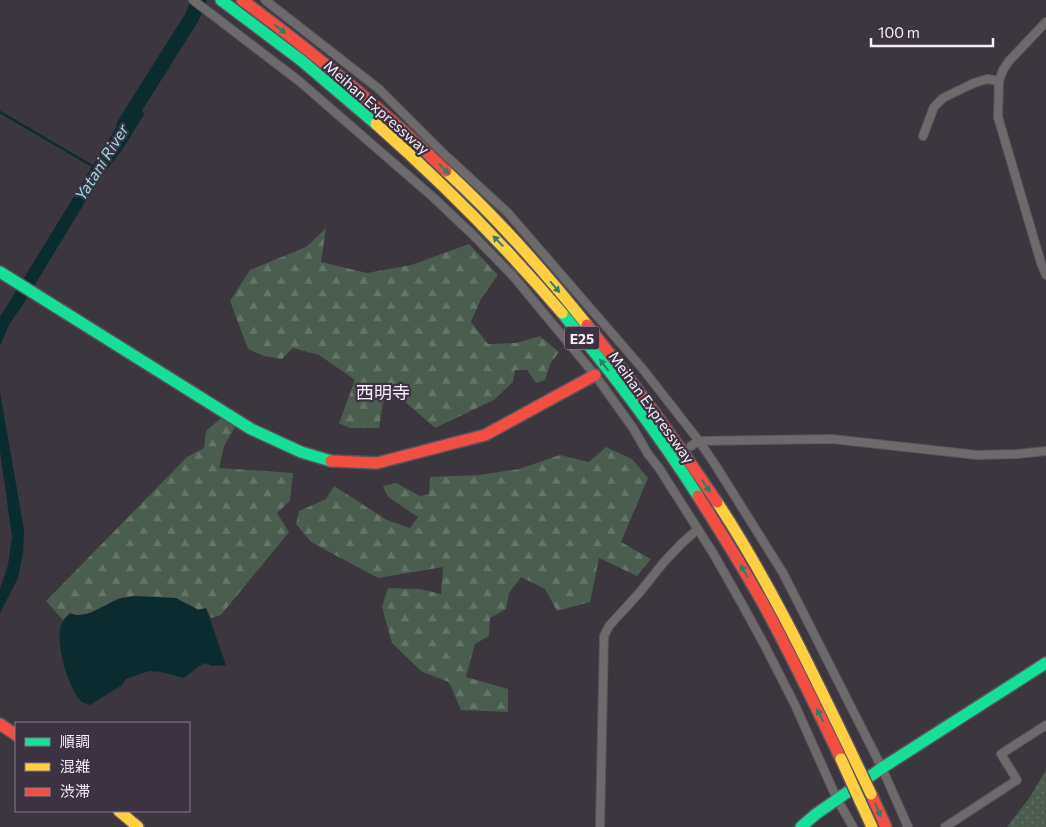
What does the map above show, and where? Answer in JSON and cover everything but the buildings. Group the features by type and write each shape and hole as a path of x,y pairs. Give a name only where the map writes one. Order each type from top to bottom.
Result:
{"main road":[{"name":"Meihan Expressway","path":"221,0 326,80 433,175 502,245 601,362 661,442 748,576 841,759 872,827"},
{"name":"Meihan Expressway","path":"242,0 339,75 407,134 488,213 584,321 643,396 730,523 784,616 886,827"},
{"path":"0,272 251,429 301,452 330,461 377,463 485,435 595,375"},
{"path":"801,827 816,814 882,768 1046,663"},
{"path":"0,724 15,734"},
{"path":"120,812 138,827"}],"street":[{"path":"193,0 203,3 299,81 434,198 513,276 595,375 633,428 713,553 765,646 853,827"},
{"path":"265,0 379,88 508,213 642,368 699,441 783,573 882,768 908,827"},
{"path":"1046,22 1009,61 1003,70 999,81 998,117 1046,275"},
{"path":"923,136 934,107 943,98 986,79 999,81"},
{"path":"691,446 699,441 832,439 977,455 1046,451"},
{"path":"659,468 667,463"},
{"path":"600,827 604,636 609,626 664,562 698,529"},
{"path":"945,827 1017,780 1001,754 1046,724"}],"green space":[{"path":"326,228 321,262 367,273 411,265 469,244 498,275 481,299 471,322 488,344 516,343 540,336 559,352 550,364 545,380 536,383 527,370 515,370 513,382 494,400 435,428 395,393 383,402 379,428 350,428 339,423 355,380 319,355 293,348 282,359 264,356 248,349 230,301 250,270 306,247"},
{"path":"221,418 235,427 224,446 219,468 293,473 290,501 277,513 289,532 221,615 211,618 206,608 199,610 188,604 120,598 90,613 76,616 70,614 63,620 46,601 187,457 204,448 206,431"},
{"path":"606,447 632,459 648,478 621,542 651,559 637,576 599,558 590,602 557,611 545,589 521,577 509,593 506,609 490,618 489,636 475,644 466,677 508,689 508,712 461,710 449,682 422,672 392,643 382,607 388,588 420,589 441,594 443,567 378,578 311,542 296,524 299,511 326,499 334,486 387,520 410,528 418,517 388,497 383,486 396,483 420,496 429,494 430,477 479,475 519,469 560,455 589,462"},
{"path":"1046,770 1046,827 1007,827 1030,797"}],"water":[{"path":"130,105 145,113 122,150 96,184 10,323 0,346 0,317"},
{"path":"0,392 24,530 23,553 18,578 0,613 0,589 8,565 12,537 0,451"},
{"path":"135,596 176,598 198,610 206,608 226,665 213,666 205,663 184,678 149,671 126,679 122,685 90,705 83,703 71,686 64,666 60,646 62,623 70,613 82,615 95,611 113,601"}],"waterway":[{"name":"Yatani River","path":"124,125 192,17 199,0"},
{"path":"0,112 94,167"}],"traffic: fast":[{"path":"221,0 302,61 376,124"},
{"path":"0,272 251,429 301,452 331,461"},
{"path":"562,313 633,402 698,496"},
{"path":"801,827 816,814 882,768 1046,663"}],"traffic: slow":[{"path":"376,124 472,215 562,313"},
{"path":"446,171 520,245 587,325"},
{"path":"717,502 771,593 851,752"},
{"path":"851,752 871,794"},
{"path":"841,759 860,801"},
{"path":"860,801 872,827"},
{"path":"120,812 138,827"}],"traffic: jam":[{"path":"242,0 347,82 446,171"},
{"path":"587,325 654,412 717,502"},
{"path":"331,461 377,463 485,435 595,375"},
{"path":"698,496 771,618 841,759"},
{"path":"0,724 15,734"},
{"path":"871,794 886,827"}],"district":[{"name":"西明寺","path":"383,392"}]}
